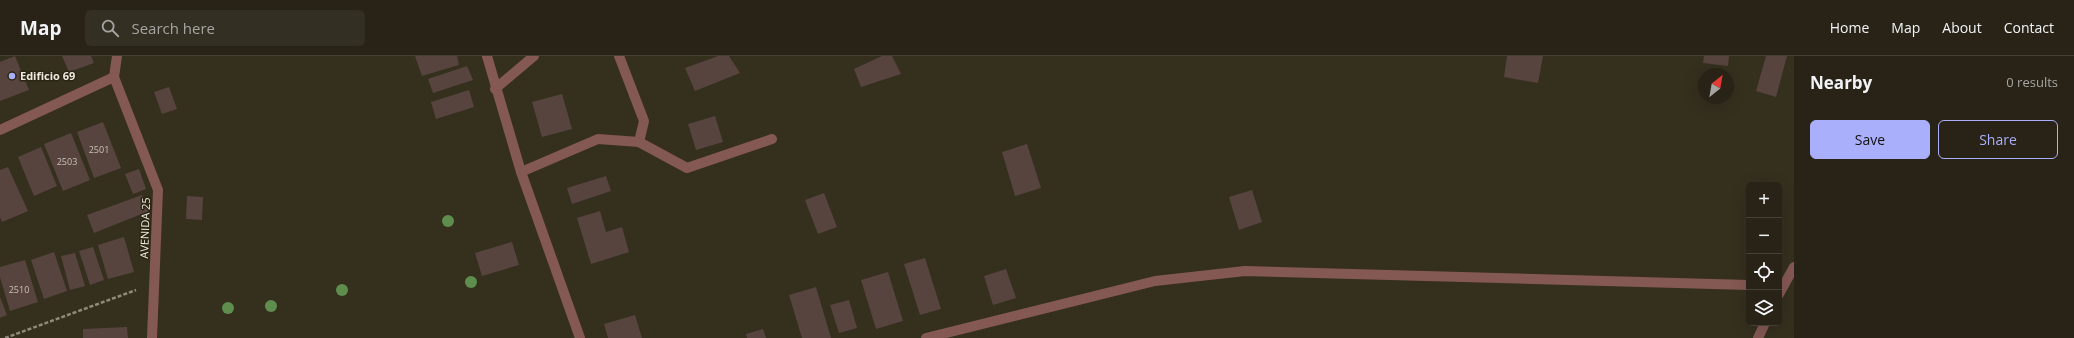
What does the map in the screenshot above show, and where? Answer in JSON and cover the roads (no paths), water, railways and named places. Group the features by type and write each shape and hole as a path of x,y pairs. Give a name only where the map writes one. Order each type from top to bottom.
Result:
{"street":[{"name":"AVENIDA 25","path":"117,56 114,77 158,190 152,338"},
{"path":"487,56 495,89 521,172 580,338"},
{"path":"495,89 534,56"},
{"path":"619,56 644,121 639,142"},
{"path":"0,130 114,77"},
{"path":"521,172 598,139 639,142 687,168 772,139"},
{"path":"1781,290 1794,267"},
{"path":"926,338 1155,281 1245,271 1746,285"},
{"path":"1758,338 1764,326"}],"place":[{"name":"Edificio 69","path":"12,76"}]}
